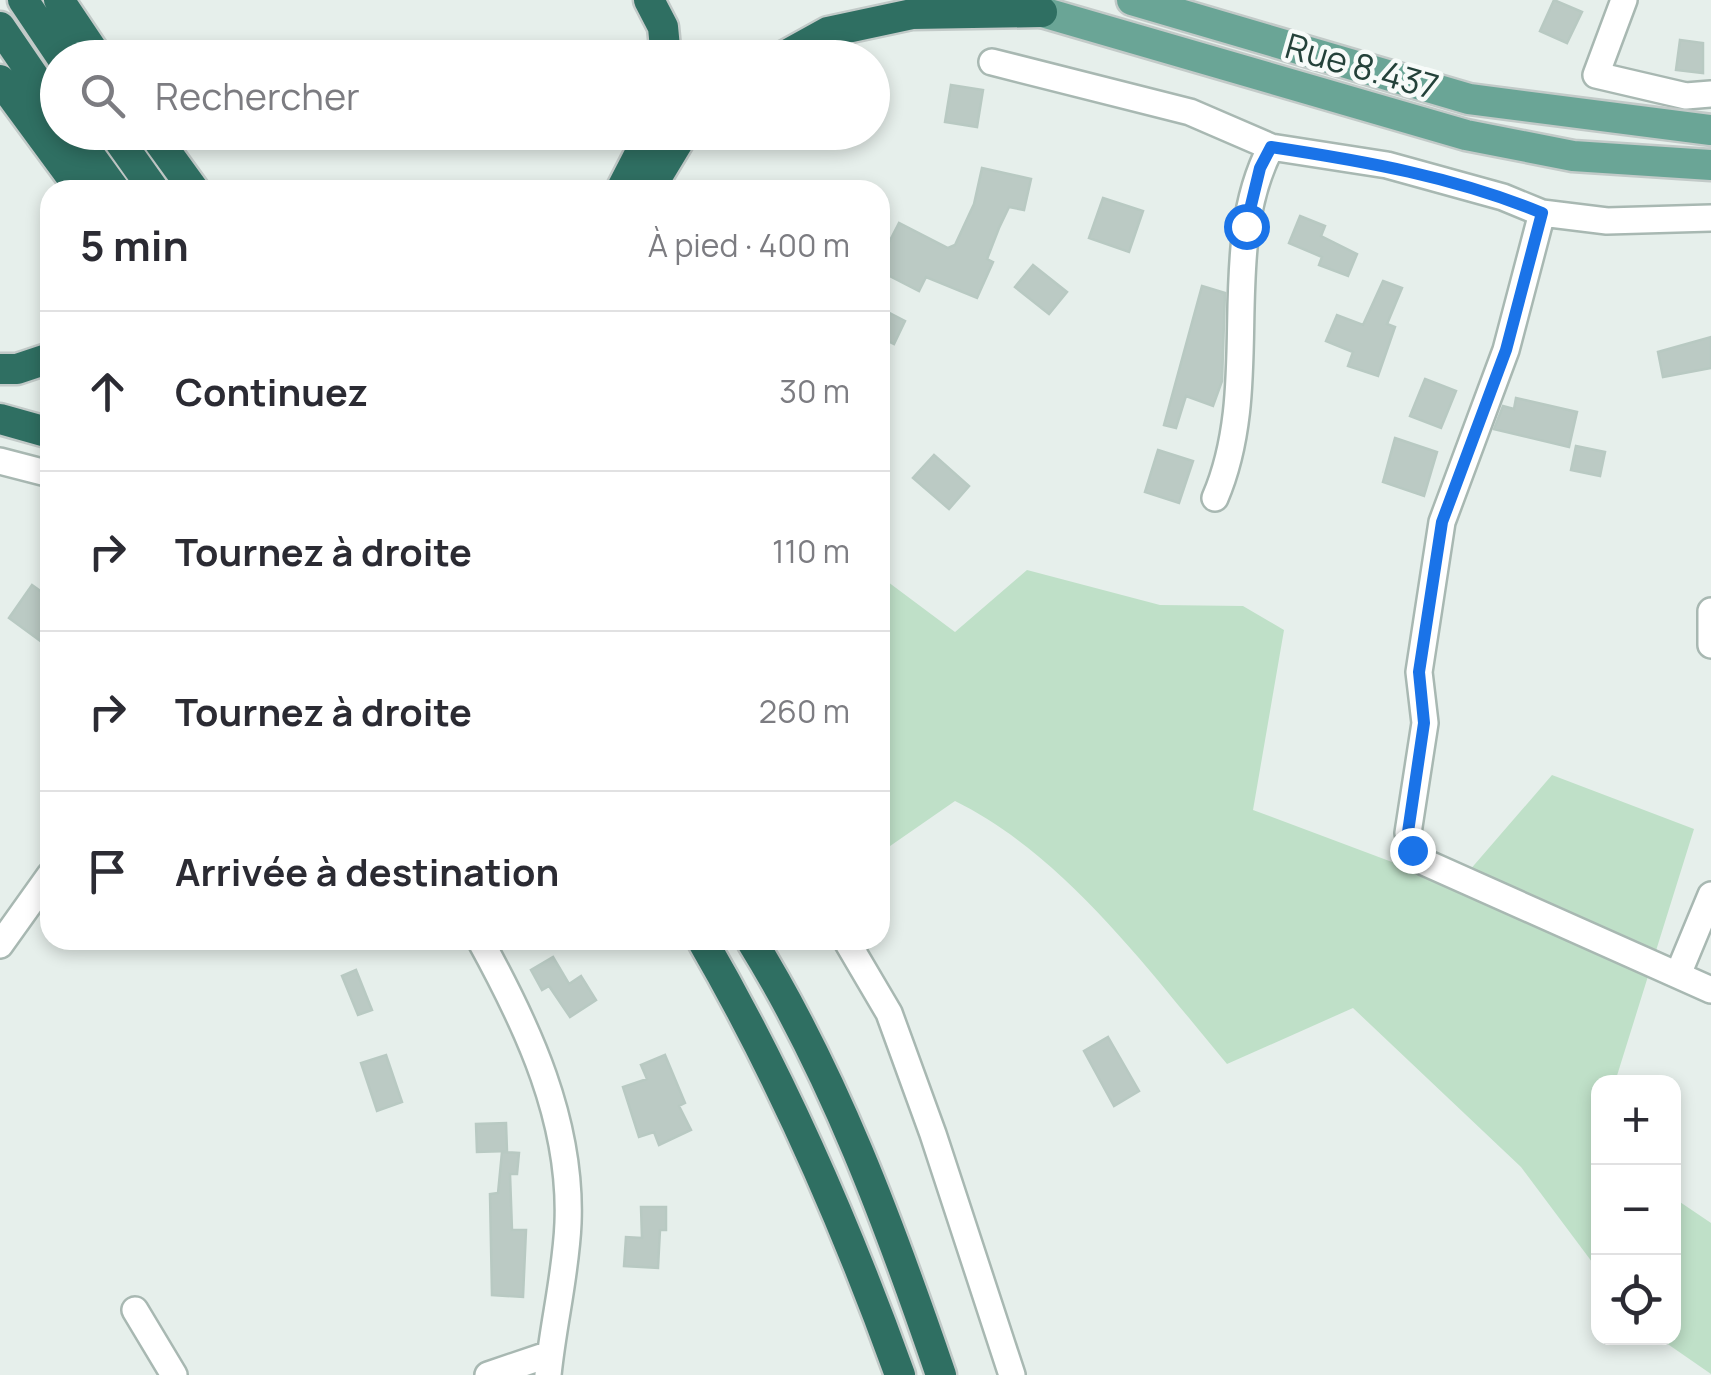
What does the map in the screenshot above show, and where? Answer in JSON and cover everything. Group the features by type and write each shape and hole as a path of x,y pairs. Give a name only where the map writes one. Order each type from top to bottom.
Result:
{"highway":[{"path":"23,0 50,40"},
{"path":"59,0 86,40"},
{"path":"650,0 663,27 664,40"},
{"path":"814,40 828,32 912,14 1042,12"},
{"path":"0,28 40,106"},
{"path":"0,80 40,115"},
{"path":"58,150 68,180"},
{"path":"62,150 76,180"},
{"path":"86,150 108,180"},
{"path":"126,150 147,180"},
{"path":"165,150 187,180"},
{"path":"626,180 641,150"},
{"path":"655,180 673,150"},
{"path":"0,370 16,370 40,362"},
{"path":"0,419 40,430"},
{"path":"708,950 758,1036 872,1296 900,1375"},
{"path":"757,950 798,1016 904,1270 941,1375"}],"main road":[{"name":"Rue 8.437","path":"1000,0 1466,135 1573,156 1711,165"},
{"name":"Rue 8.437","path":"1132,0 1468,99 1711,130"}],"street":[{"path":"1624,0 1596,75 1686,96 1711,94"},
{"path":"992,62 1190,112 1271,147 1387,165 1503,197 1542,213 1607,220 1711,218"},
{"path":"1215,498 1237,431 1246,226 1260,168 1271,147"},
{"path":"1542,213 1506,350 1442,522 1419,672 1424,723 1408,832 1412,850 1424,862 1679,972 1711,990"},
{"path":"0,461 40,471"},
{"path":"1711,611 1711,645"},
{"path":"0,945 40,889"},
{"path":"1679,972 1711,895"},
{"path":"485,950 538,1060 560,1120 568,1178 568,1224 549,1364 488,1375"},
{"path":"852,950 889,1014 934,1134 1012,1375"},
{"path":"135,1310 174,1375"}],"green space":[{"path":"1027,570 1160,605 1243,606 1284,630 1253,810 1456,886 1552,775 1694,829 1617,1075 1591,1075 1591,1261 1521,1167 1353,1008 1227,1064 1103,918 1069,883 995,824 955,801 890,846 890,583 955,632"},
{"path":"1681,1203 1711,1223 1711,1374 1669,1345 1681,1345"}],"building":[{"path":"1554,0 1582,12 1567,43 1540,31"},
{"path":"1680,40 1703,43 1703,73 1676,70"},
{"path":"951,85 983,90 977,127 945,122"},
{"path":"982,168 1031,179 1024,210 1009,207 999,228 987,259 993,262 977,298 926,277 919,291 890,276 890,241 899,223 948,248 955,245 974,204"},
{"path":"1103,198 1143,211 1129,252 1089,238"},
{"path":"1300,216 1325,226 1321,236 1357,254 1348,276 1319,265 1322,257 1289,243"},
{"path":"1033,265 1067,292 1049,314 1015,287"},
{"path":"1383,281 1402,288 1387,324 1395,327 1378,376 1348,366 1353,352 1326,341 1337,315 1363,325"},
{"path":"1202,286 1225,293 1222,381 1213,406 1186,396 1176,428 1164,425"},
{"path":"890,313 905,321 894,344 890,342"},
{"path":"1711,337 1711,368 1663,377 1658,352"},
{"path":"1425,379 1456,391 1441,428 1410,416"},
{"path":"1516,398 1577,412 1569,447 1494,429 1503,406 1514,409"},
{"path":"1395,438 1437,452 1424,496 1383,482"},
{"path":"1576,446 1605,452 1600,476 1571,470"},
{"path":"1158,450 1193,461 1179,503 1145,492"},
{"path":"934,455 969,486 949,509 913,478"},
{"path":"32,585 40,591 40,641 9,618"},
{"path":"553,957 569,984 581,976 596,1000 570,1017 549,986 542,990 531,970"},
{"path":"356,970 372,1010 358,1015 342,976"},
{"path":"1108,1037 1139,1091 1114,1106 1084,1051"},
{"path":"386,1055 402,1102 377,1111 361,1063"},
{"path":"665,1055 685,1103 679,1106 691,1130 659,1145 654,1132 639,1137 623,1087 647,1079 641,1065"},
{"path":"506,1123 507,1151 477,1152 476,1124"},
{"path":"502,1152 519,1153 517,1174 510,1174 512,1230 526,1230 523,1297 492,1295 490,1194 498,1193"},
{"path":"641,1207 666,1207 658,1268 624,1266 626,1237 642,1238"}],"route":[{"path":"1246,226 1260,168 1271,147 1387,165 1503,197 1542,213 1506,350 1442,522 1419,672 1424,723 1408,832 1412,850"}]}
